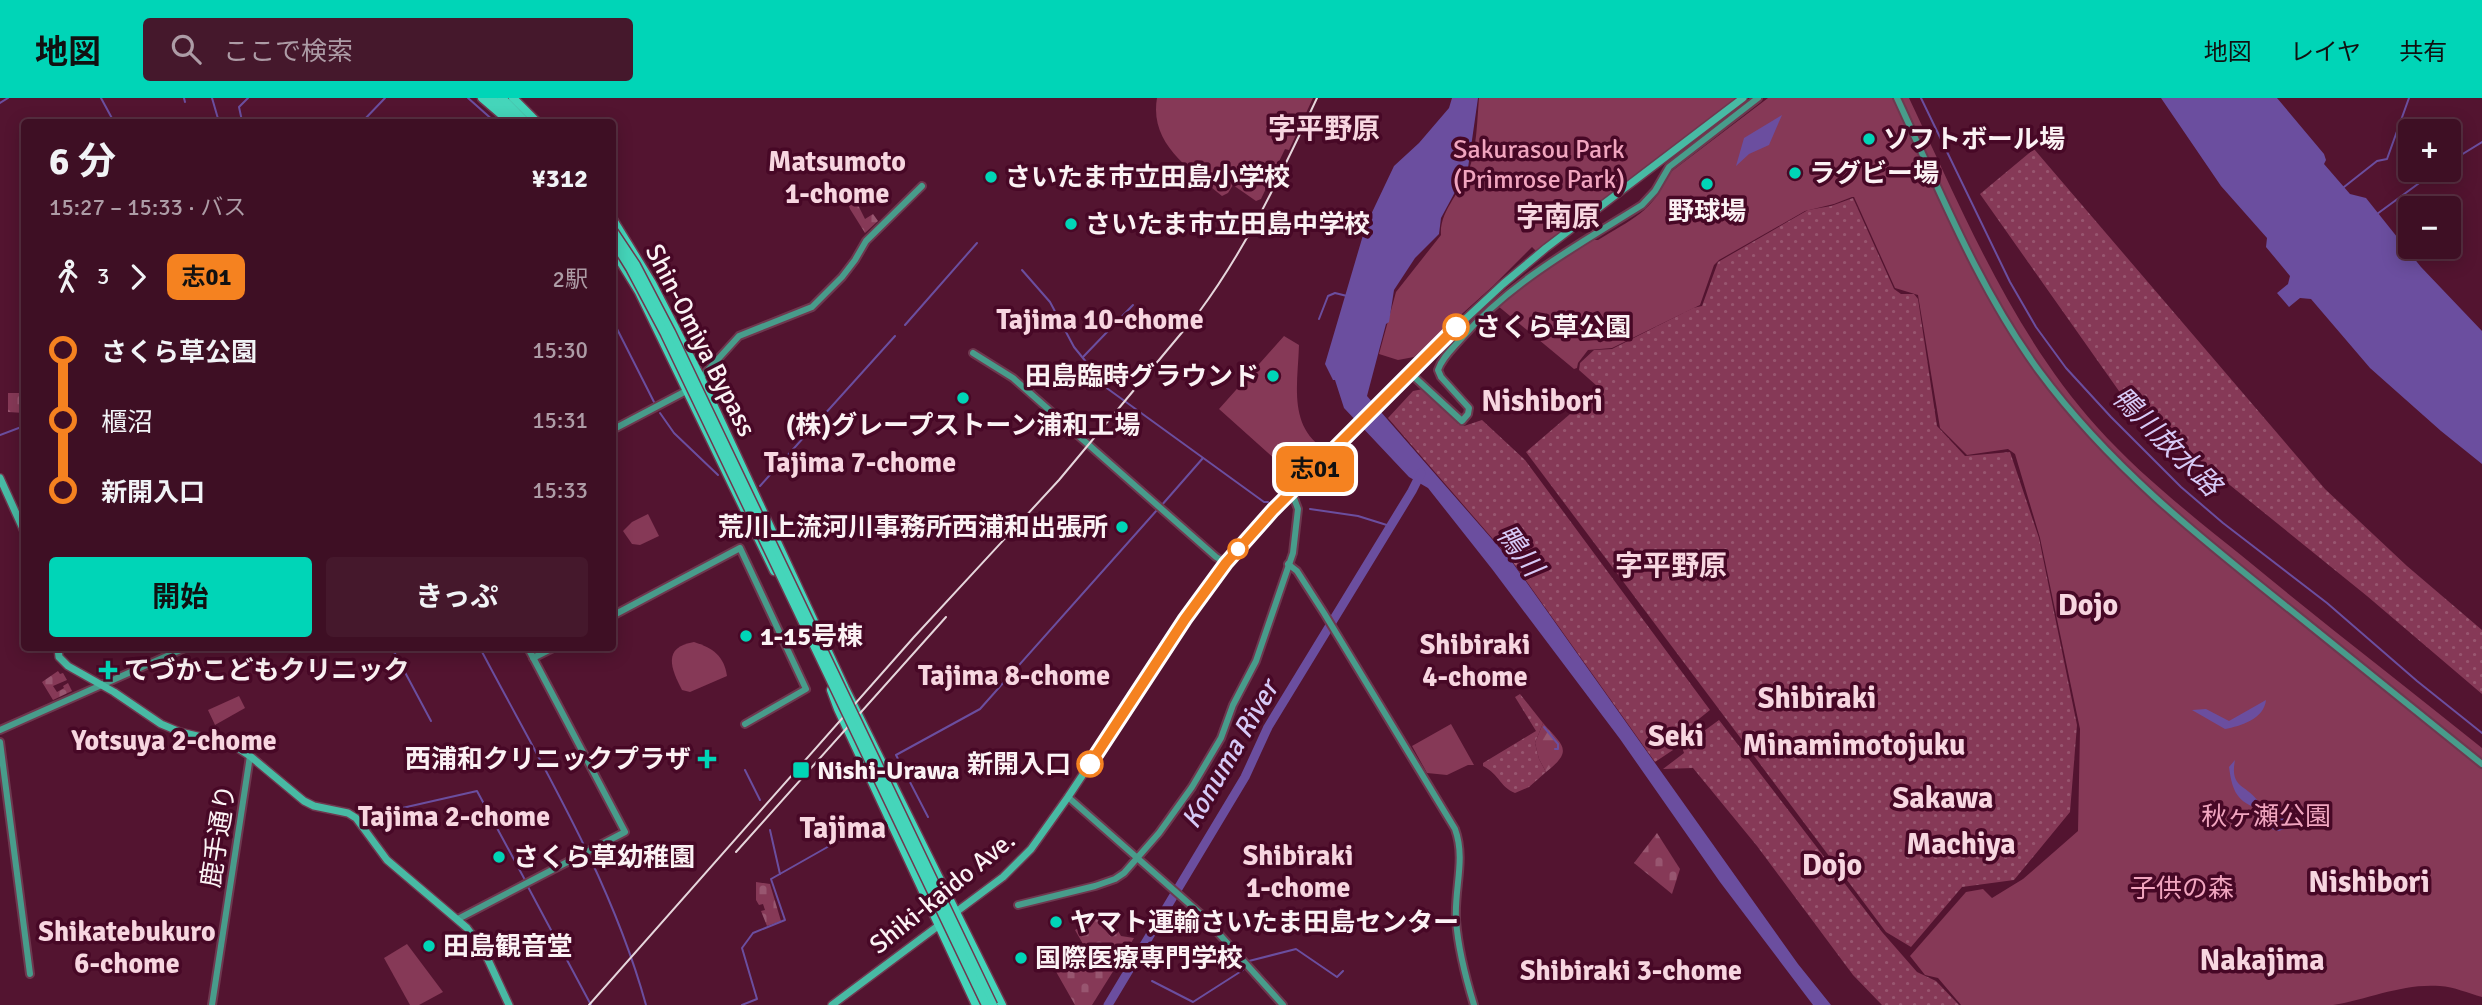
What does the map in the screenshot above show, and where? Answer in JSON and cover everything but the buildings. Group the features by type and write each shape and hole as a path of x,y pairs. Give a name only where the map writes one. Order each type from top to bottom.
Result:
{"highway":[{"path":"482,98 506,119"},
{"path":"492,98 514,119"},
{"path":"502,98 529,119"},
{"path":"513,98 530,119"},
{"path":"518,98 531,119"},
{"name":"Shin-Omiya Bypass","path":"616,224 652,283 701,378 845,688"},
{"path":"616,236 652,294 677,344 994,1005"},
{"path":"616,245 636,277 665,334 984,1005"},
{"name":"Shin-Omiya Bypass","path":"616,255 639,292 834,694"},
{"path":"845,688 945,901"},
{"path":"845,688 1002,1005"},
{"path":"834,694 936,906"},
{"path":"834,694 844,721 976,1005"},
{"path":"960,933 994,1005"},
{"path":"951,938 984,1005"}],"main road":[{"path":"1409,373 1503,284 1743,98"},
{"name":"Shiki-kaido Ave.","path":"832,1005 1021,861 1068,797 1185,619 1226,563 1409,373"},
{"path":"0,478 21,524"},
{"path":"59,651 64,663 171,729 232,744 250,755 304,801 314,806 348,813 356,818 387,860 458,919 484,951 509,1005"}],"street":[{"path":"1409,373 1462,421 1469,408 1441,377 1438,370 1444,359 1476,322 1526,279 1646,201 1668,167 1758,98"},
{"path":"1897,98 1965,247 1997,308 2037,369 2087,431 2173,515 2482,764"},
{"path":"616,428 687,391 739,336 812,307 820,301 855,260 866,241 922,186"},
{"path":"973,353 1013,378 1216,558 1226,563"},
{"path":"1018,905 1115,879 1124,873 1159,833 1192,787 1221,738 1233,705 1256,661 1293,553 1298,509 1292,493"},
{"path":"616,614 740,548 806,690 746,724"},
{"path":"1289,564 1297,571 1324,612 1455,829 1460,844 1461,861 1456,923 1474,1005"},
{"path":"0,730 178,651"},
{"path":"458,919 625,832 530,651"},
{"path":"534,658 547,651"},
{"path":"0,742 30,974"},
{"name":"鹿手通り","path":"212,1005 250,755"},
{"path":"1068,797 1202,915 1283,1005"}],"green space":[{"path":"1157,98 1313,98 1289,150 1285,149 1261,199 1256,201 1233,185 1228,193 1222,196 1186,166 1166,143 1159,129"},
{"name":"Sakurasou Park (Primrose Park)","path":"1479,98 1738,98 1537,252 1532,247 1414,357 1398,360 1379,354 1396,292 1441,235 1447,209 1466,178 1475,143"},
{"name":"秋ヶ瀬公園","path":"1768,98 1909,98 1991,270 2014,311 2039,352 2097,427 2132,463 2189,513 2482,748 2482,997 2440,986 2426,986 2399,989 2333,1005 1961,1005 1938,978 1925,975 1910,956 1966,892 1983,889 1992,898 2023,879 2078,831 2080,729 2040,538 2015,454 2008,449 1967,455 1940,428 1918,295 1895,288 1852,197 1805,211 1719,260 1714,265 1700,305 1612,348 1588,350 1574,369 1498,306 1531,280 1592,240 1598,240 1640,214 1656,198 1668,174"},
{"path":"2034,149 2325,489 2407,566 2482,630 2482,694 2367,596 2126,401 1980,194"},
{"path":"1853,198 1894,289 1901,294 1914,294 1918,299 1937,426 1965,456 2010,452 2039,538 2077,725 2070,812 2014,880 1962,887 1911,947 1886,932 1526,452 1591,396 1597,386 1579,370 1580,363 1594,350 1612,349 1702,306 1718,262 1808,210"},
{"path":"856,201 865,219 873,214 878,221 865,233 849,206"},
{"name":"田島臨時グラウンド","path":"1284,336 1299,345 1297,402 1300,415 1304,427 1323,448 1296,478 1219,409"},
{"path":"1423,389 1464,426 1482,420 1525,460 1710,710 1669,743 1673,750 1655,762 1512,561 1388,418 1413,391"},
{"path":"8,393 21,393 21,413 8,412"},
{"path":"648,514 659,536 640,545 632,544 623,531 632,522"},
{"path":"694,642 707,647 720,658 727,676 690,692 682,690 672,660 677,649"},
{"path":"58,671 63,673 67,680 53,686 57,692 68,683 72,691 53,700 42,682"},
{"path":"1520,694 1543,723 1535,743 1546,772 1529,787 1515,793 1506,788 1483,763 1536,731 1515,697"},
{"path":"239,696 245,708 215,725 208,710"},
{"path":"1719,720 1882,932 1917,972 1936,981 1959,1005 1882,1005 1853,975 1757,846 1693,768 1663,769 1684,753 1682,747"},
{"path":"1543,723 1560,743 1563,753 1546,772 1535,743"},
{"path":"1451,724 1474,765 1447,775 1427,773 1412,746"},
{"path":"1657,833 1680,869 1672,894 1634,863"},
{"path":"756,882 770,884 781,921 767,926 761,911 765,910 763,904 759,905 756,900"},
{"path":"1107,912 1121,936 1134,938 1092,1005 1075,1005 1050,961 1083,944 1075,930"},
{"path":"407,944 443,992 419,1005 410,1005 384,958"}],"shaded area":[{"path":"1452,98 1478,98 1468,168 1441,218 1439,234 1415,258 1394,290 1389,322 1386,324 1367,396 1512,562 1798,964 1831,1005 1813,1005 1720,882 1620,739 1492,569 1428,488 1409,477 1344,408 1335,380 1325,364 1366,225 1394,166 1419,143 1449,108"},
{"path":"2161,98 2277,98 2324,154 2324,164 2350,194 2366,198 2398,238 2398,259 2415,259 2482,331 2482,464 2370,368 2311,299 2300,298 2289,307 2277,293 2288,284 2290,276 2266,247 2267,238 2221,186"},
{"path":"1782,115 1769,145 1749,154 1736,166 1744,138"},
{"path":"2266,700 2256,717 2244,724 2225,729 2192,710 2206,709 2229,721"},
{"path":"2235,760 2237,782 2261,806 2256,808 2249,805 2236,792 2229,767"},
{"path":"2266,808 2289,822 2289,827 2279,831 2272,829 2264,815"}],"waterway":[{"path":"0,103 8,98"},
{"path":"101,98 112,119"},
{"path":"184,98 185,102"},
{"path":"212,98 218,119"},
{"path":"242,119 239,107 248,98"},
{"path":"365,119 385,98"},
{"path":"468,98 492,119"},
{"name":"鴨川放水路","path":"1921,98 2010,282 2036,327 2066,368 2181,487 2327,603 2482,733"},
{"path":"2344,187 2377,161 2387,159 2409,98"},
{"path":"2461,155 2482,142"},
{"path":"2377,214 2421,182"},
{"path":"905,325 977,243"},
{"path":"1022,270 1050,302 1074,347 1108,389 1264,502 1268,502"},
{"path":"1319,319 1328,296 1335,293 1347,296"},
{"path":"1083,357 1133,305"},
{"path":"616,327 654,402"},
{"path":"760,486 895,336"},
{"path":"660,413 674,433 718,475"},
{"path":"0,435 21,427"},
{"path":"1161,506 1203,458"},
{"name":"Konuma River","path":"1108,1005 1245,777 1268,727 1421,473"},
{"path":"1310,509 1358,516 1390,526"},
{"path":"928,817 896,755 980,709 1157,510"},
{"path":"394,651 431,721"},
{"path":"482,651 573,822 594,867 614,912 646,1005"},
{"path":"1544,727 1558,744 1558,749 1555,749"},
{"path":"745,770 760,800"},
{"path":"389,811 477,791 525,880"},
{"path":"742,1005 757,999 742,948 753,933 785,920 771,879 854,832 882,823"},
{"path":"770,830 780,874"},
{"path":"527,885 591,1005"},
{"path":"1249,961 1296,949 1337,977 1343,971"},
{"path":"1152,981 1193,1002 1243,970"}],"railway":[{"path":"589,1005 914,637 1059,480 1199,312 1249,235 1317,98"},
{"path":"736,852 946,617"}],"bus line":[{"name":"志01","path":"1090,764 1185,619 1226,563 1273,510 1456,327"}],"place":[{"name":"ソフトボール場","path":"1869,139"},
{"name":"ラグビー場","path":"1795,173"},
{"name":"さいたま市立田島小学校","path":"991,177"},
{"name":"野球場","path":"1707,184"},
{"name":"さいたま市立田島中学校","path":"1071,224"},
{"name":"さくら草公園","path":"1456,327"},
{"name":"田島臨時グラウンド","path":"1273,376"},
{"name":"(株)グレープストーン浦和工場","path":"963,398"},
{"name":"荒川上流河川事務所西浦和出張所","path":"1122,527"},
{"name":"1-15号棟","path":"746,636"},
{"name":"てづかこどもクリニック","path":"108,670"},
{"name":"西浦和クリニックプラザ","path":"707,759"},
{"name":"新開入口","path":"1090,764"},
{"name":"Nishi-Urawa","path":"801,770"},
{"name":"さくら草幼稚園","path":"499,857"},
{"name":"ヤマト運輸さいたま田島センター","path":"1056,922"},
{"name":"田島観音堂","path":"429,946"},
{"name":"国際医療専門学校","path":"1021,958"}],"district":[{"name":"字平野原","path":"1324,128"},
{"name":"Matsumoto 1-chome","path":"837,177"},
{"name":"字南原","path":"1558,216"},
{"name":"Tajima 10-chome","path":"1100,319"},
{"name":"Nishibori","path":"1542,401"},
{"name":"Tajima 7-chome","path":"860,462"},
{"name":"字平野原","path":"1671,565"},
{"name":"Dojo","path":"2088,605"},
{"name":"Shibiraki 4-chome","path":"1475,660"},
{"name":"Tajima 8-chome","path":"1014,675"},
{"name":"Shibiraki","path":"1817,698"},
{"name":"Seki","path":"1676,736"},
{"name":"Yotsuya 2-chome","path":"174,740"},
{"name":"Minamimotojuku","path":"1854,745"},
{"name":"Sakawa","path":"1943,798"},
{"name":"Tajima 2-chome","path":"454,816"},
{"name":"Tajima","path":"843,828"},
{"name":"Machiya","path":"1961,844"},
{"name":"Dojo","path":"1832,865"},
{"name":"Shibiraki 1-chome","path":"1298,871"},
{"name":"Nishibori","path":"2369,882"},
{"name":"Shikatebukuro 6-chome","path":"127,947"},
{"name":"Nakajima","path":"2262,960"},
{"name":"Shibiraki 3-chome","path":"1631,970"}],"water label":[{"name":"鴨川","path":"1520,550"}],"park label":[{"name":"子供の森","path":"2182,888"}]}
